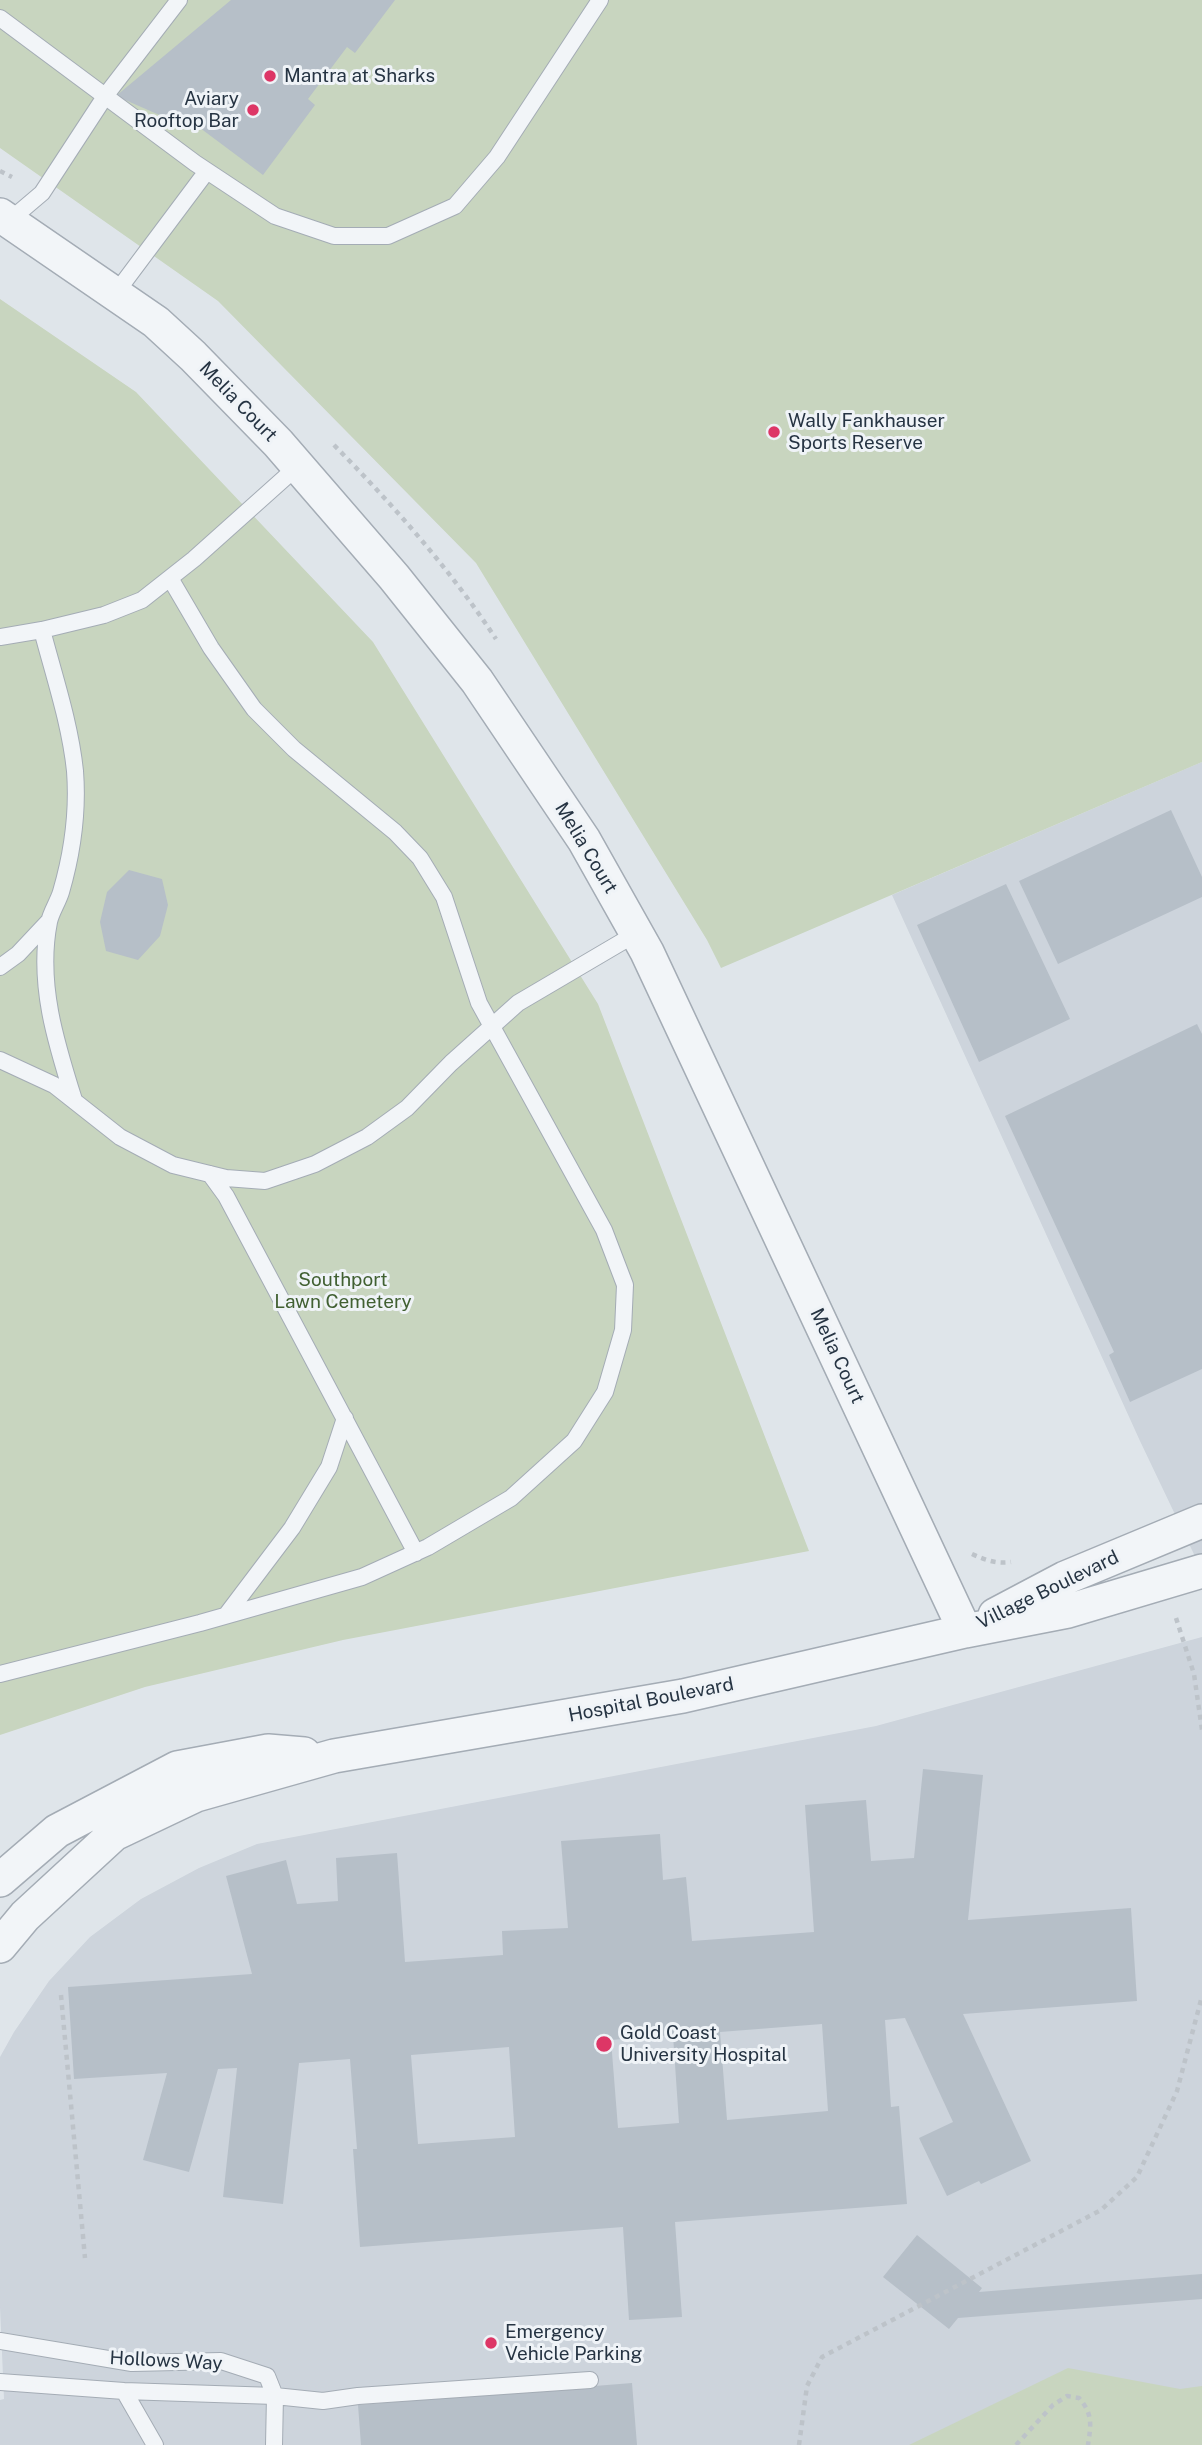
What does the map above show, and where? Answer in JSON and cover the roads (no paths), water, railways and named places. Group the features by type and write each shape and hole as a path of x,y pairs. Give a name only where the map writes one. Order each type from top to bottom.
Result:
{"street":[{"name":"Melia Court","path":"5,218 156,322 193,356 298,466 394,577 477,681 584,840 636,933 965,1631"},
{"name":"Village Boulevard","path":"965,1631 1065,1578 1202,1521"},
{"name":"Village Boulevard","path":"965,1631 1068,1611 1202,1571"},
{"name":"Hospital Boulevard","path":"0,1946 25,1916 114,1834 196,1795 334,1756 683,1696 965,1631"},
{"name":"Hospital Boulevard","path":"0,1880 57,1831 177,1768 268,1751 334,1756"}],"lane":[{"path":"5,218 42,193 106,95 179,0"},
{"path":"0,18 207,171 275,216 334,236 388,236 455,206 497,158 600,0"},
{"path":"115,294 207,171"},
{"path":"0,637 104,615 142,600 298,466"},
{"path":"0,1674 362,1577 416,1553 511,1498 573,1441 605,1392 623,1330 625,1285 604,1230 479,1003 444,897 419,858 395,832 295,749 254,709 211,649 170,578"},
{"path":"42,630 63,708 75,771 73,834 61,893 49,921 44,976 60,1056 74,1100"},
{"path":"0,967 18,954 49,921"},
{"path":"0,1060 54,1085 120,1138 173,1165 210,1174 265,1181 315,1164 367,1137 407,1108 518,1003 636,933"},
{"path":"210,1174 226,1196 416,1553"},
{"path":"227,1614 292,1528 329,1466 345,1418"},
{"name":"Hollows Way","path":"0,2341 132,2363 221,2361 267,2376 275,2396 0,2382"},
{"path":"274,2445 275,2396 323,2401 358,2396 590,2380"},
{"name":"Hollows Way","path":"124,2390 155,2445"}],"place":[{"name":"Mantra at Sharks","path":"270,76"},
{"name":"Aviary Rooftop Bar","path":"253,110"},
{"name":"Wally Fankhauser Sports Reserve","path":"774,432"},
{"name":"Gold Coast University Hospital","path":"604,2044"},
{"name":"Emergency Vehicle Parking","path":"491,2343"}],"park label":[{"name":"Southport Lawn Cemetery","path":"343,1291"}]}
